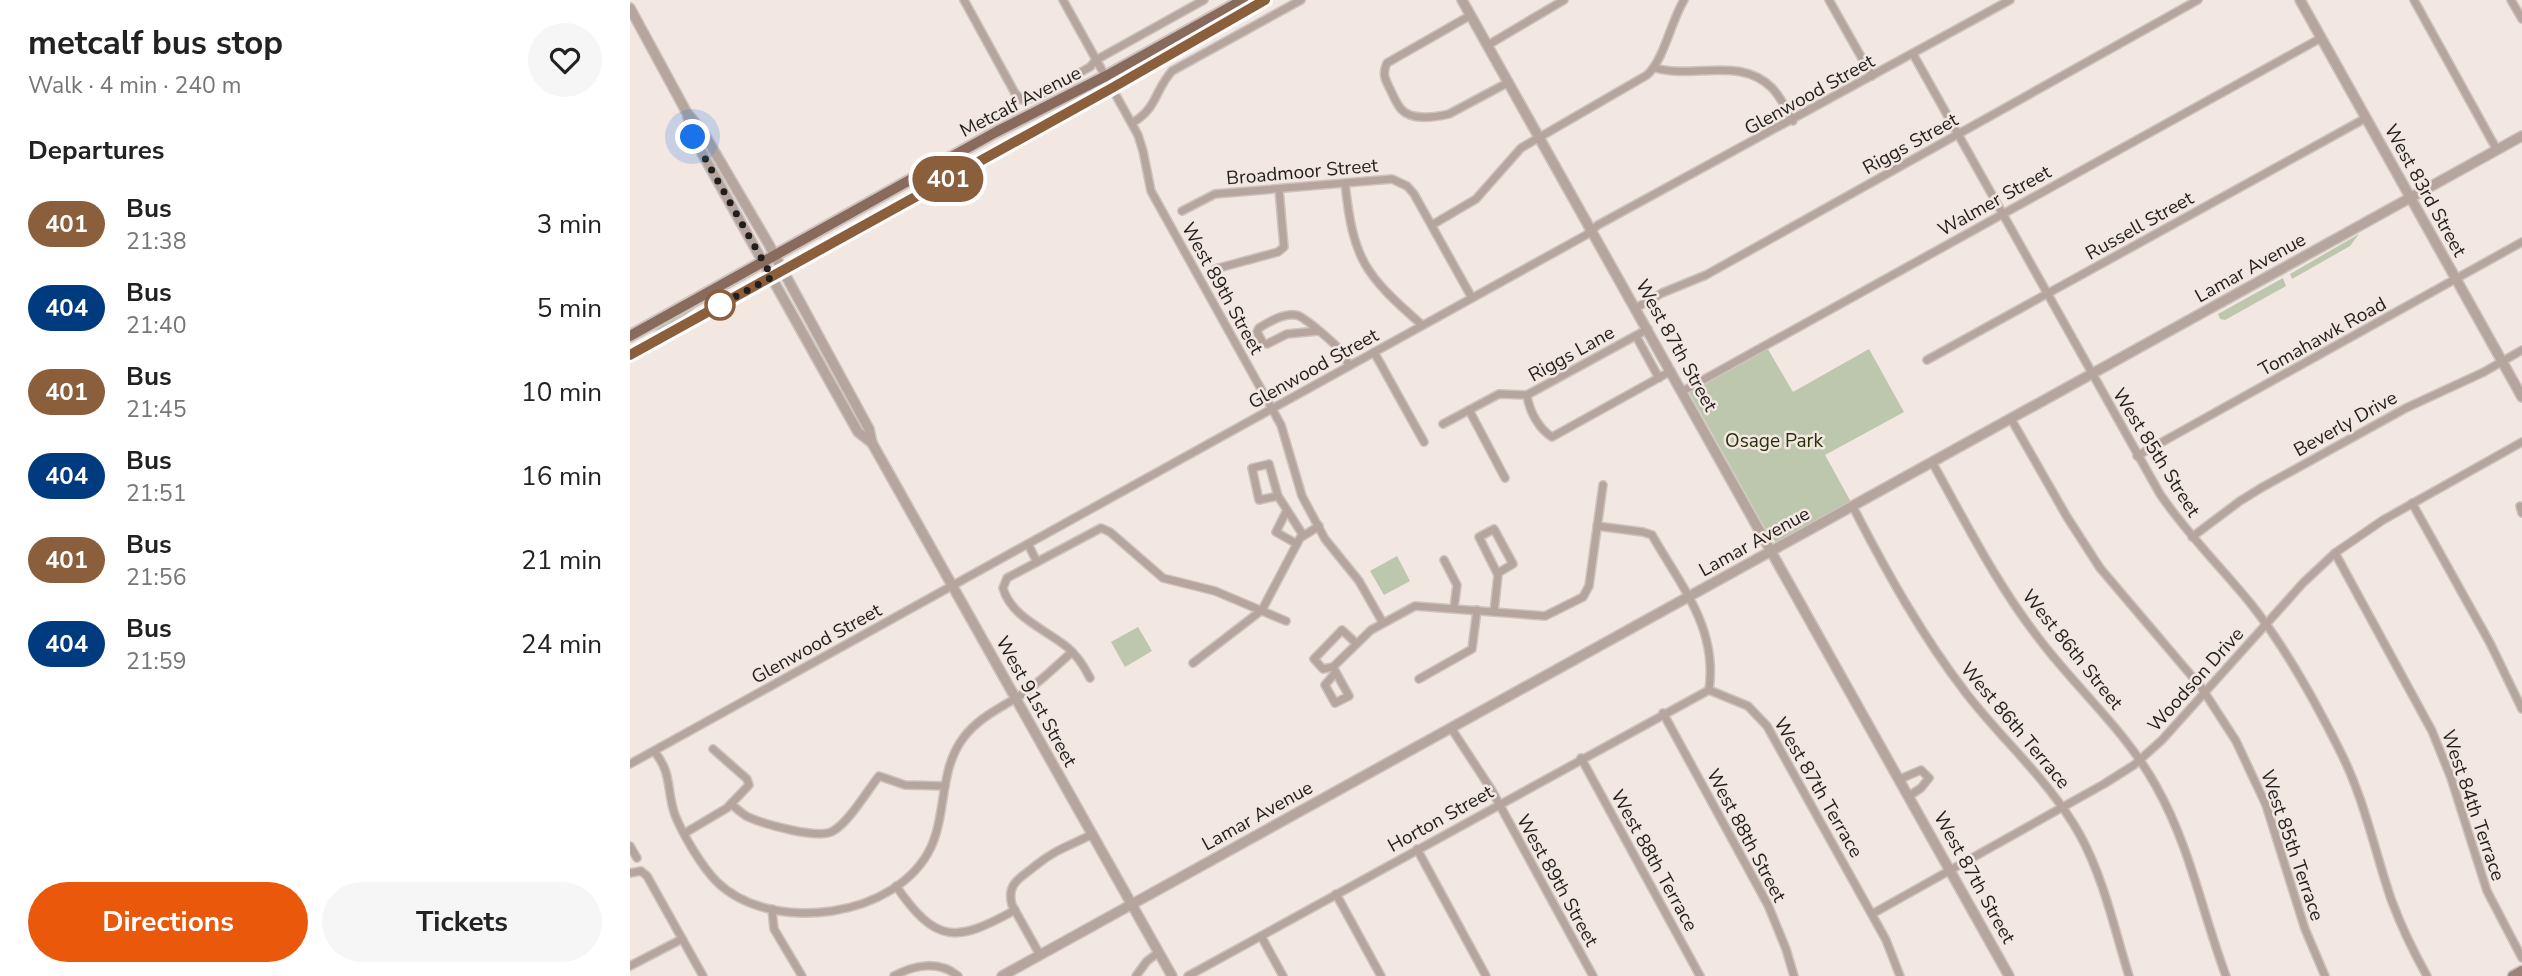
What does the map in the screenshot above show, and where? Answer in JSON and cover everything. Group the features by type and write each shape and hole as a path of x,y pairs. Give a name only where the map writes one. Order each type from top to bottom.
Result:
{"main road":[{"name":"Metcalf Avenue","path":"635,333 996,132 1106,76 1243,0"},
{"name":"Metcalf Avenue","path":"630,355 1112,88 1265,0"},
{"path":"635,333 648,345"},
{"path":"2513,976 2522,971"}],"street":[{"path":"964,0 1010,84 1022,100 1036,97 1204,0"},
{"name":"West 89th Street","path":"1063,0 1132,123 1143,151 1150,191 1284,430 1298,489 1329,544 1359,581 1383,623"},
{"path":"1132,123 1147,113 1172,71 1301,0"},
{"name":"West 87th Street","path":"1463,0 2009,976"},
{"path":"1488,45 1564,0"},
{"path":"1472,298 1432,225 1476,199 1513,155 1539,136 1655,68 1684,0"},
{"path":"1829,0 1872,76"},
{"name":"Glenwood Street","path":"631,762 2010,0"},
{"name":"Riggs Street","path":"1636,308 1662,293 1706,275 2198,0"},
{"name":"West 83rd Street","path":"2300,0 2522,397"},
{"path":"2414,0 2497,150"},
{"path":"2511,0 2522,19"},
{"name":"West 91st Street","path":"630,8 687,113 709,142 775,256 866,423 872,443 1172,976"},
{"path":"1471,15 1387,63 1383,73 1401,110 1407,114 1449,114 1508,82"},
{"name":"Walmer Street","path":"1683,391 2321,38"},
{"name":"West 85th Street","path":"1913,54 2160,494 2192,537 2266,624 2294,667 2349,769 2391,900 2427,976"},
{"path":"1655,68 1675,72 1726,70 1752,74 1775,90 1793,121"},
{"name":"West 91st Street","path":"687,113 693,137 814,354 858,432 872,443"},
{"name":"Russell Street","path":"1927,360 2366,118"},
{"name":"Lamar Avenue","path":"1002,976 2522,136"},
{"name":"Broadmoor Street","path":"1182,211 1214,194 1392,179 1413,192 1432,225"},
{"path":"1345,183 1352,232 1363,262 1380,286 1422,325"},
{"path":"1215,269 1284,247 1279,189"},
{"name":"Tomahawk Road","path":"2137,456 2522,242"},
{"path":"1318,331 1287,334 1267,344 1263,343 1257,332 1258,328 1275,319 1294,315 1301,317 1318,331 1340,350 1349,366"},
{"name":"Riggs Lane","path":"1469,410 1499,394 1527,395 1648,329"},
{"path":"1636,336 1659,378"},
{"name":"Beverly Drive","path":"2192,537 2239,501 2306,462 2522,350"},
{"path":"1374,352 1424,442"},
{"path":"814,354 822,359 835,382 843,379"},
{"path":"1527,395 1528,404 1543,431 1552,437 1671,371"},
{"path":"833,387 840,387 861,422 866,423"},
{"path":"1443,424 1469,410 1505,478"},
{"name":"West 85th Terrace","path":"2011,419 2099,568 2205,694 2236,741 2266,805 2305,929 2325,976"},
{"name":"Woodson Drive","path":"1872,914 2063,808 2140,760 2179,723 2303,583 2335,553 2412,503 2522,442"},
{"name":"West 86th Street","path":"1932,462 2017,609 2054,658 2114,725 2157,786 2179,833 2226,976"},
{"path":"1278,496 1259,500 1252,468 1269,464 1278,496 1303,535"},
{"path":"1356,643 1342,630 1314,659 1324,669 1335,669 1356,643 1371,630 1415,606 1545,616 1583,597 1590,586 1602,485"},
{"path":"2412,503 2490,643 2522,709"},
{"name":"West 86th Terrace","path":"1853,507 1943,662 1987,719 2045,784 2080,835 2101,884 2129,976"},
{"path":"1287,510 1276,532 1297,544"},
{"path":"1193,663 1262,610 1303,535 1319,526"},
{"path":"1597,526 1651,535 1699,614 1708,640 1709,690"},
{"name":"West 91st Street","path":"1090,678 1072,652 1016,611 1003,592 1003,584 1007,578 1097,530 1104,528 1160,576 1215,591 1286,621"},
{"path":"1494,612 1498,573 1479,537 1494,529 1513,564 1498,573"},
{"path":"1028,544 1037,562"},
{"name":"West 84th Terrace","path":"2335,553 2432,731 2451,778 2487,891 2522,958"},
{"path":"1444,560 1457,585 1454,608"},
{"path":"1419,679 1472,649 1477,610"},
{"path":"653,751 662,761 667,773 675,815 704,867 721,886 740,898 772,909 807,913 839,910 875,898 896,886 916,869 931,847 936,833 949,765 962,739 982,718 1041,681 1072,652"},
{"name":"Horton Street","path":"1188,976 1709,690"},
{"name":"West 87th Terrace","path":"1709,690 1748,706 1767,726 1886,940 1900,976"},
{"name":"West 88th Street","path":"1663,713 1768,905 1783,939 1794,976"},
{"name":"West 89th Street","path":"1451,728 1499,804 1593,976"},
{"path":"685,833 715,817 749,785 747,779 713,749"},
{"name":"West 88th Terrace","path":"1581,758 1700,976"},
{"path":"1900,779 1921,770 1928,778 1921,788 1909,796"},
{"path":"731,804 747,816 823,835 833,832 842,823 879,776 905,785 945,786"},
{"path":"1040,955 1015,910 1010,895 1012,886 1018,877 1054,851 1093,834"},
{"path":"630,846 637,859"},
{"path":"1417,849 1486,976"},
{"path":"630,873 641,871 647,876 703,976"},
{"path":"896,886 918,915 952,933 970,932 1015,910"},
{"path":"1336,894 1381,976"},
{"path":"772,909 774,929 803,976"},
{"path":"1261,936 1283,976"},
{"path":"630,966 682,939"},
{"path":"1136,976 1147,961 1159,952"},
{"path":"894,976 918,966 933,965 958,976"}],"green space":[{"path":"2359,234 2350,246 2292,279 2290,274"},
{"path":"754,272 755,274 695,308 660,334 654,335 658,328"},
{"path":"2283,278 2286,286 2225,320 2220,319 2218,314"},
{"name":"Osage Park","path":"1766,346 1793,392 1869,349 1904,412 1825,455 1851,502 1778,543 1771,539 1690,394 1691,390"},
{"path":"1397,556 1410,581 1384,595 1370,571"},
{"path":"1138,627 1152,651 1125,667 1111,642"}],"bus line":[{"name":"401","path":"630,355 1112,88 1265,0"}],"route":[{"path":"693,137 772,277 720,305"}]}
